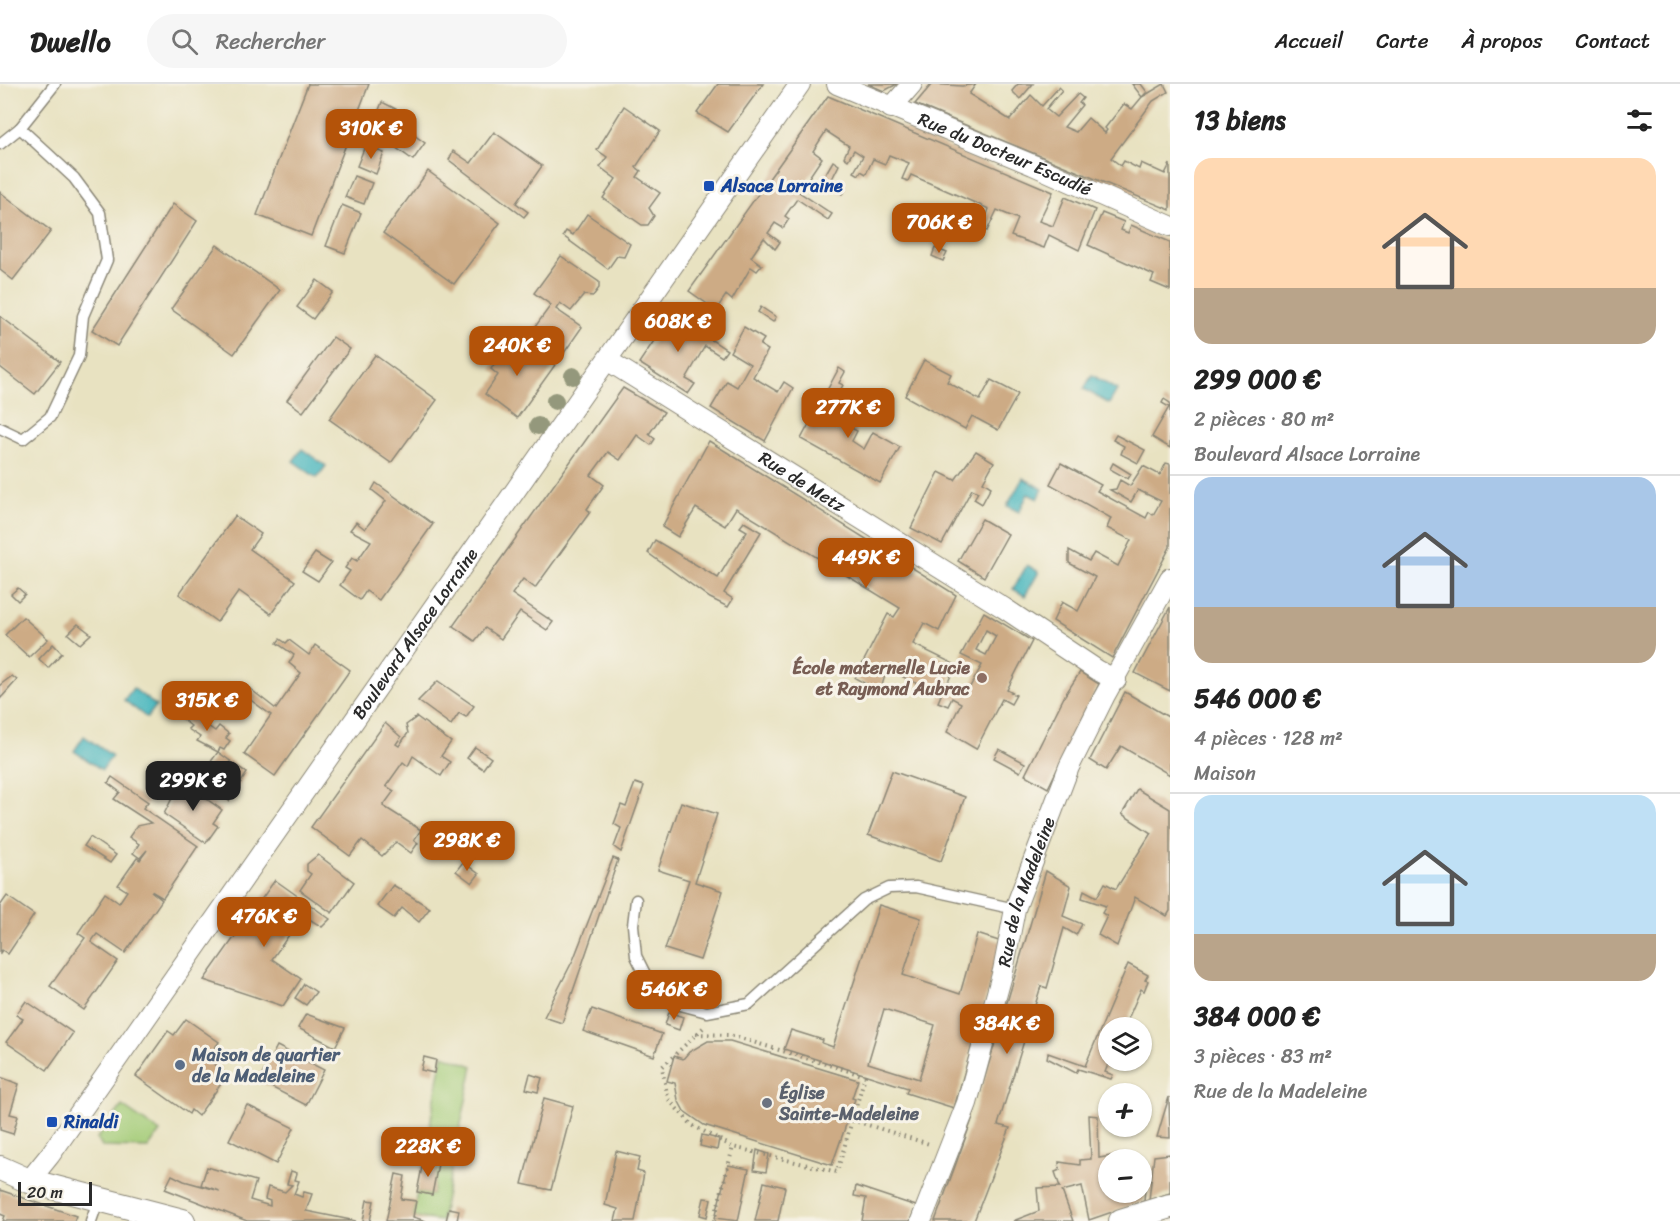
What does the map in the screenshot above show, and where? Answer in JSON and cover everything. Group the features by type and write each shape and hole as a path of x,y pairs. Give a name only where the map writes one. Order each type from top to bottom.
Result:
{"street":[{"name":"Boulevard Alsace Lorraine","path":"29,1181 57,1146 800,84"},
{"name":"Rue du Docteur Escudié","path":"837,84 1033,165 1170,226"},
{"path":"891,108 912,84"},
{"name":"Rue de Metz","path":"607,360 1004,608 1096,670 1116,680"},
{"name":"Rue de la Madeleine","path":"921,1221 949,1150 975,1072 1002,971 1015,909 1069,767 1104,697 1116,680 1170,578"},
{"path":"0,1168 29,1181 183,1221"},
{"path":"1121,1221 1170,1206"}],"lane":[{"path":"0,144 20,128 55,84"},
{"path":"0,428 23,439 50,417 79,356 83,316 107,260 100,213 74,178 20,128"},
{"path":"636,900 633,925 636,956 655,994 673,1003 707,1012 749,1004 864,900 889,888 916,887 1015,909"},
{"path":"91,1221 99,1198"}],"path":[{"path":"696,1034 730,1035 865,1076 837,1172 733,1146 692,1125 668,1099 662,1067 696,1034 728,1008"},
{"path":"852,1120 949,1150"},
{"path":"714,1221 733,1146"}],"green space":[{"path":"443,1055 473,1066 441,1221 413,1217 417,1192 432,1195 438,1165 423,1162"},
{"path":"122,1106 160,1132 148,1148 102,1147 97,1138"}],"water":[{"path":"1092,375 1117,390 1109,404 1084,389"},
{"path":"302,449 326,466 317,478 293,461"},
{"path":"1023,478 1043,489 1038,499 1028,494 1019,512 1007,506"},
{"path":"1027,565 1039,572 1025,596 1013,589"},
{"path":"133,688 156,706 147,718 124,700"},
{"path":"84,736 112,756 102,770 74,751"}],"building":[{"path":"308,84 369,84 311,236 257,215"},
{"path":"718,84 763,84 728,132 697,113"},
{"path":"868,84 897,84 884,91"},
{"path":"932,84 962,86 976,84 969,94 1010,120 1031,95 1042,106 1059,87 1062,90 1046,109 1056,117 1078,94 1083,98 1079,103 1082,105 1064,127 1076,132 1088,118 1105,133 1107,130 1105,128 1124,104 1132,109 1142,97 1164,84 1168,92 1153,101 1111,158 1121,166 1124,161 1139,169 1141,163 1165,174 1170,164 1170,210 915,104"},
{"path":"1018,84 1033,84 1020,99 1012,91"},
{"path":"1132,84 1141,84 1147,92 1142,97"},
{"path":"828,96 1053,192 1039,221 1053,226 1065,197 1095,210 1079,250 1049,235 1044,248 1011,236 1018,219 997,210 987,231 982,229 989,209 911,175 908,181 902,179 909,163 889,155 885,164 873,159 866,174 861,171 859,175 854,172 863,156 854,150 848,160 844,157 849,146 826,131 813,151 822,158 799,192 832,214 828,220 797,199 785,216 789,219 783,228 775,223 768,233 780,242 775,249 764,238 751,257 762,265 757,271 751,267 732,300 726,295 716,310 689,291"},
{"path":"382,102 396,109 391,119 379,110"},
{"path":"624,106 660,131 636,167 641,171 637,177 660,193 649,208 654,216 648,225 642,225 603,198 616,179 600,167 607,157 597,150"},
{"path":"407,130 425,143 413,160 395,147"},
{"path":"494,132 542,166 516,203 528,212 524,217 449,160 453,151 471,163"},
{"path":"365,146 384,153 376,174 357,166"},
{"path":"833,161 839,165 832,179 846,188 842,194 822,180"},
{"path":"428,171 500,223 454,284 383,233"},
{"path":"354,176 372,183 364,204 345,197"},
{"path":"0,192 51,231 13,280 0,270"},
{"path":"173,204 197,221 117,346 92,330"},
{"path":"342,205 361,213 345,253 326,246"},
{"path":"1102,213 1124,222 1121,230 1128,233 1131,225 1170,242 1170,290 1151,282 1154,275 1088,245"},
{"path":"587,214 630,244 624,257 617,256 608,269 563,236 566,231 573,235"},
{"path":"217,245 280,290 234,354 171,309"},
{"path":"935,248 947,253 943,261 932,256"},
{"path":"561,256 599,282 599,288 593,296 584,295 571,311 560,303 556,309 582,327 564,353 532,331 551,305 534,293"},
{"path":"317,280 333,292 313,319 297,307"},
{"path":"761,307 776,317 773,322 758,312"},
{"path":"672,314 727,350 722,357 705,346 686,379 695,384 688,394 639,363"},
{"path":"0,316 60,362 35,394 0,367"},
{"path":"744,327 764,339 760,345 768,350 753,377 778,392 784,382 793,388 765,441 711,408 727,381 737,387 750,364 730,352"},
{"path":"333,337 350,349 303,412 287,400"},
{"path":"505,338 520,355 527,346 555,365 517,418 485,394 498,375 491,369 498,358 493,354"},
{"path":"375,355 437,400 391,463 329,419"},
{"path":"924,360 951,374 947,382 980,400 991,380 1018,394 998,430 972,416 965,429 905,396"},
{"path":"839,368 845,372 839,383 843,385 827,415 857,431 852,441 864,449 873,432 900,447 880,483 801,439"},
{"path":"623,388 664,412 649,434 655,439 651,445 637,435 620,460 608,452 591,475 604,485 587,509 590,512 535,588 523,579 512,594 553,622 547,630 520,612 501,639 485,628 475,641 453,626"},
{"path":"1164,399 1170,403 1170,448 1152,437 1169,407 1162,403"},
{"path":"1116,435 1145,450 1138,463 1121,454 1124,446 1113,440"},
{"path":"709,441 956,595 939,631 924,623 913,644 956,665 948,682 966,694 982,665 961,655 984,612 1032,641 1007,690 1016,695 1011,704 1002,699 976,749 947,732 961,703 952,698 948,706 938,702 941,695 887,669 880,692 855,678 888,614 894,617 900,608 736,508 725,526 696,508 678,537 662,527","holes":["986,630 996,636 986,655 976,650"]},
{"path":"976,451 994,462 983,482 991,487 982,504 974,499 978,492 972,489 942,544 911,528 939,472 955,480"},
{"path":"1061,463 1101,485 1097,491 1146,518 1149,512 1153,515 1161,501 1138,490 1131,502 1110,490 1116,489 1120,480 1130,486 1143,466 1160,475 1166,463 1170,464 1170,547 1112,658 1053,621 1062,602 1078,611 1095,577 1069,563 1069,550 1089,561 1094,553 1118,566 1131,540 1107,528 1111,518 1050,484"},
{"path":"1113,463 1131,474 1128,479 1110,469"},
{"path":"376,483 433,524 379,600 366,591 360,600 340,585 350,571 345,568 352,558 357,561 371,541 350,530 356,522 365,529 386,501 372,490"},
{"path":"235,516 261,534 250,549 295,581 271,614 239,591 217,622 179,594"},
{"path":"982,519 1008,534 984,577 958,561"},
{"path":"744,522 761,532 724,593 733,599 728,607 710,598 648,553 655,540 718,578 747,531 740,527"},
{"path":"315,553 331,563 318,581 302,571"},
{"path":"18,588 25,594 18,601 11,594"},
{"path":"1170,607 1170,691 1135,673"},
{"path":"23,617 48,639 29,657 5,635"},
{"path":"78,624 91,634 80,644 68,634"},
{"path":"280,639 286,643 289,640 309,655 315,645 350,670 275,776 244,754 271,715 244,695 249,688 276,709 301,673 289,663 294,655 277,643"},
{"path":"53,644 62,653 48,668 39,659"},
{"path":"1080,672 1099,684 1048,788 1025,775 1065,695"},
{"path":"12,676 17,680 0,699 0,685"},
{"path":"438,681 474,706 466,717 459,713 451,725 418,701"},
{"path":"1125,692 1170,718 1170,775 1121,746 1106,770 1090,760"},
{"path":"189,711 207,715 205,724 215,731 219,726 229,734 226,738 230,741 224,750 220,748 218,752 197,741 200,737 188,729 191,726 182,719"},
{"path":"417,717 451,742 441,756 450,762 441,776 413,756 408,766 403,762 386,786 394,791 383,806 421,830 414,840 418,843 411,853 396,842 382,856 362,840 350,856 311,827 385,723 401,737 396,744 399,746 408,733 406,725"},
{"path":"475,747 491,758 483,769 467,758"},
{"path":"999,749 1025,763 1020,772 994,758"},
{"path":"218,752 247,773 229,801 198,779"},
{"path":"892,771 965,797 941,861 868,835"},
{"path":"112,777 148,802 143,808 198,846 163,898 151,891 162,900 125,953 97,934 91,942 118,961 84,1010 50,986 85,938 78,933 105,893 119,903 127,891 118,885 137,858 140,860 147,850 140,858 133,853 139,844 129,837 137,826 151,823 114,799 120,792 108,783"},
{"path":"181,781 222,810 213,823 218,826 206,843 164,814"},
{"path":"635,783 644,786 621,852 614,847 621,828 614,824 621,805 626,807"},
{"path":"1137,789 1170,809 1170,911 1167,916 1135,897 1117,946 1098,935 1107,916 1102,913 1106,906 1082,898 1084,890 1097,897 1105,883 1116,889 1151,833 1122,814"},
{"path":"681,802 717,814 695,882 723,891 700,960 665,949 689,880 658,870"},
{"path":"90,837 116,855 110,863 84,846"},
{"path":"318,855 354,882 332,913 300,890 311,874 307,871 307,864"},
{"path":"613,858 618,860 562,1023 544,1017 574,958"},
{"path":"463,862 479,874 472,883 456,871"},
{"path":"1046,871 1071,886 1063,916 1082,924 1076,935 1064,928 1047,988 1041,986 998,1125 1010,1128 974,1221 935,1221 973,1117"},
{"path":"275,880 330,919 322,927 303,915 272,959 301,979 283,1006 204,980"},
{"path":"393,885 430,908 419,922 402,908 394,918 377,906"},
{"path":"7,896 34,915 8,954 2,950 0,953 0,906"},
{"path":"879,905 921,918 903,975 960,994 977,934 1002,942 954,1108 906,1093 908,1088 784,1049 791,1030 823,1040 822,1043 833,1047","holes":["884,1009 935,1025 919,1079 868,1063"]},
{"path":"1128,964 1148,975 1144,991 1141,989 1129,1017 1106,1017"},
{"path":"304,984 316,992 306,1005 295,998"},
{"path":"26,1001 73,1033 47,1070 6,1042 23,1019 16,1015"},
{"path":"592,1009 662,1034 654,1056 583,1031"},
{"path":"669,1012 683,1017 679,1030 665,1025"},
{"path":"306,1014 345,1028 335,1047 298,1028"},
{"name":"Maison de quartier de la Madeleine","path":"186,1019 219,1042 207,1059 221,1069 219,1072 226,1077 198,1116 191,1110 189,1114 136,1076 168,1031 174,1035"},
{"path":"1098,1035 1098,1071 1105,1071 1113,1075 1111,1079 1078,1069 1076,1073 1047,1058 1048,1053 1085,1066"},
{"name":"Église Sainte-Madeleine","path":"708,1041 730,1041 858,1080 852,1098 855,1099 832,1165 704,1125 684,1111 678,1100 675,1083 667,1081 674,1056 683,1059 689,1052"},
{"path":"277,1046 324,1070 306,1105 259,1081"},
{"path":"424,1057 436,1060 434,1073 421,1070"},
{"path":"530,1074 542,1078 538,1092 526,1089"},
{"path":"0,1077 19,1084 10,1114 18,1116 13,1134 0,1130"},
{"path":"1169,1097 1170,1138 1157,1137 1165,1110"},
{"path":"544,1098 573,1106 551,1190 522,1184"},
{"path":"247,1105 294,1128 276,1164 229,1140"},
{"path":"1089,1115 1098,1116 1098,1203 1138,1203 1089,1220 1082,1186 1062,1191 1073,1221 1013,1221 1039,1211 1037,1188 1060,1187 1055,1172 1060,1170 1059,1162 1080,1165 1080,1160 1091,1159"},
{"path":"702,1135 719,1139 717,1150 700,1146"},
{"path":"757,1150 769,1154 766,1172 754,1170"},
{"path":"616,1151 640,1157 637,1171 644,1173 635,1221 615,1221 618,1209 605,1205"},
{"path":"1170,1154 1170,1193 1152,1199 1152,1174 1154,1156"},
{"path":"423,1162 438,1164 432,1195 417,1192"},
{"path":"728,1165 749,1169 738,1221 715,1218"},
{"path":"207,1167 256,1181 250,1200 270,1206 270,1201 265,1199 268,1187 285,1192 292,1185 287,1184 291,1171 297,1173 295,1180 299,1181 294,1194 302,1197 304,1192 312,1194 306,1211 356,1221 247,1221 165,1189 172,1175 184,1181 220,1191 201,1185"},
{"path":"396,1174 405,1176 401,1199 416,1201 413,1217 426,1221 386,1221"},
{"path":"764,1182 785,1187 778,1221 755,1221"},
{"path":"856,1186 916,1206 910,1221 862,1221 866,1198 854,1196"},
{"path":"0,1190 76,1216 74,1221 3,1221 5,1216 0,1214"},
{"path":"704,1198 711,1199 707,1217 700,1215"},
{"path":"367,1200 374,1201 370,1221 363,1221"},
{"path":"449,1208 459,1210 457,1221 446,1221"}],"place":[{"name":"Alsace Lorraine","path":"709,186"},
{"name":"École maternelle Lucie et Raymond Aubrac","path":"982,678"},
{"name":"Maison de quartier de la Madeleine","path":"180,1065"},
{"name":"Église Sainte-Madeleine","path":"767,1103"},
{"name":"Rinaldi","path":"52,1122"}]}
